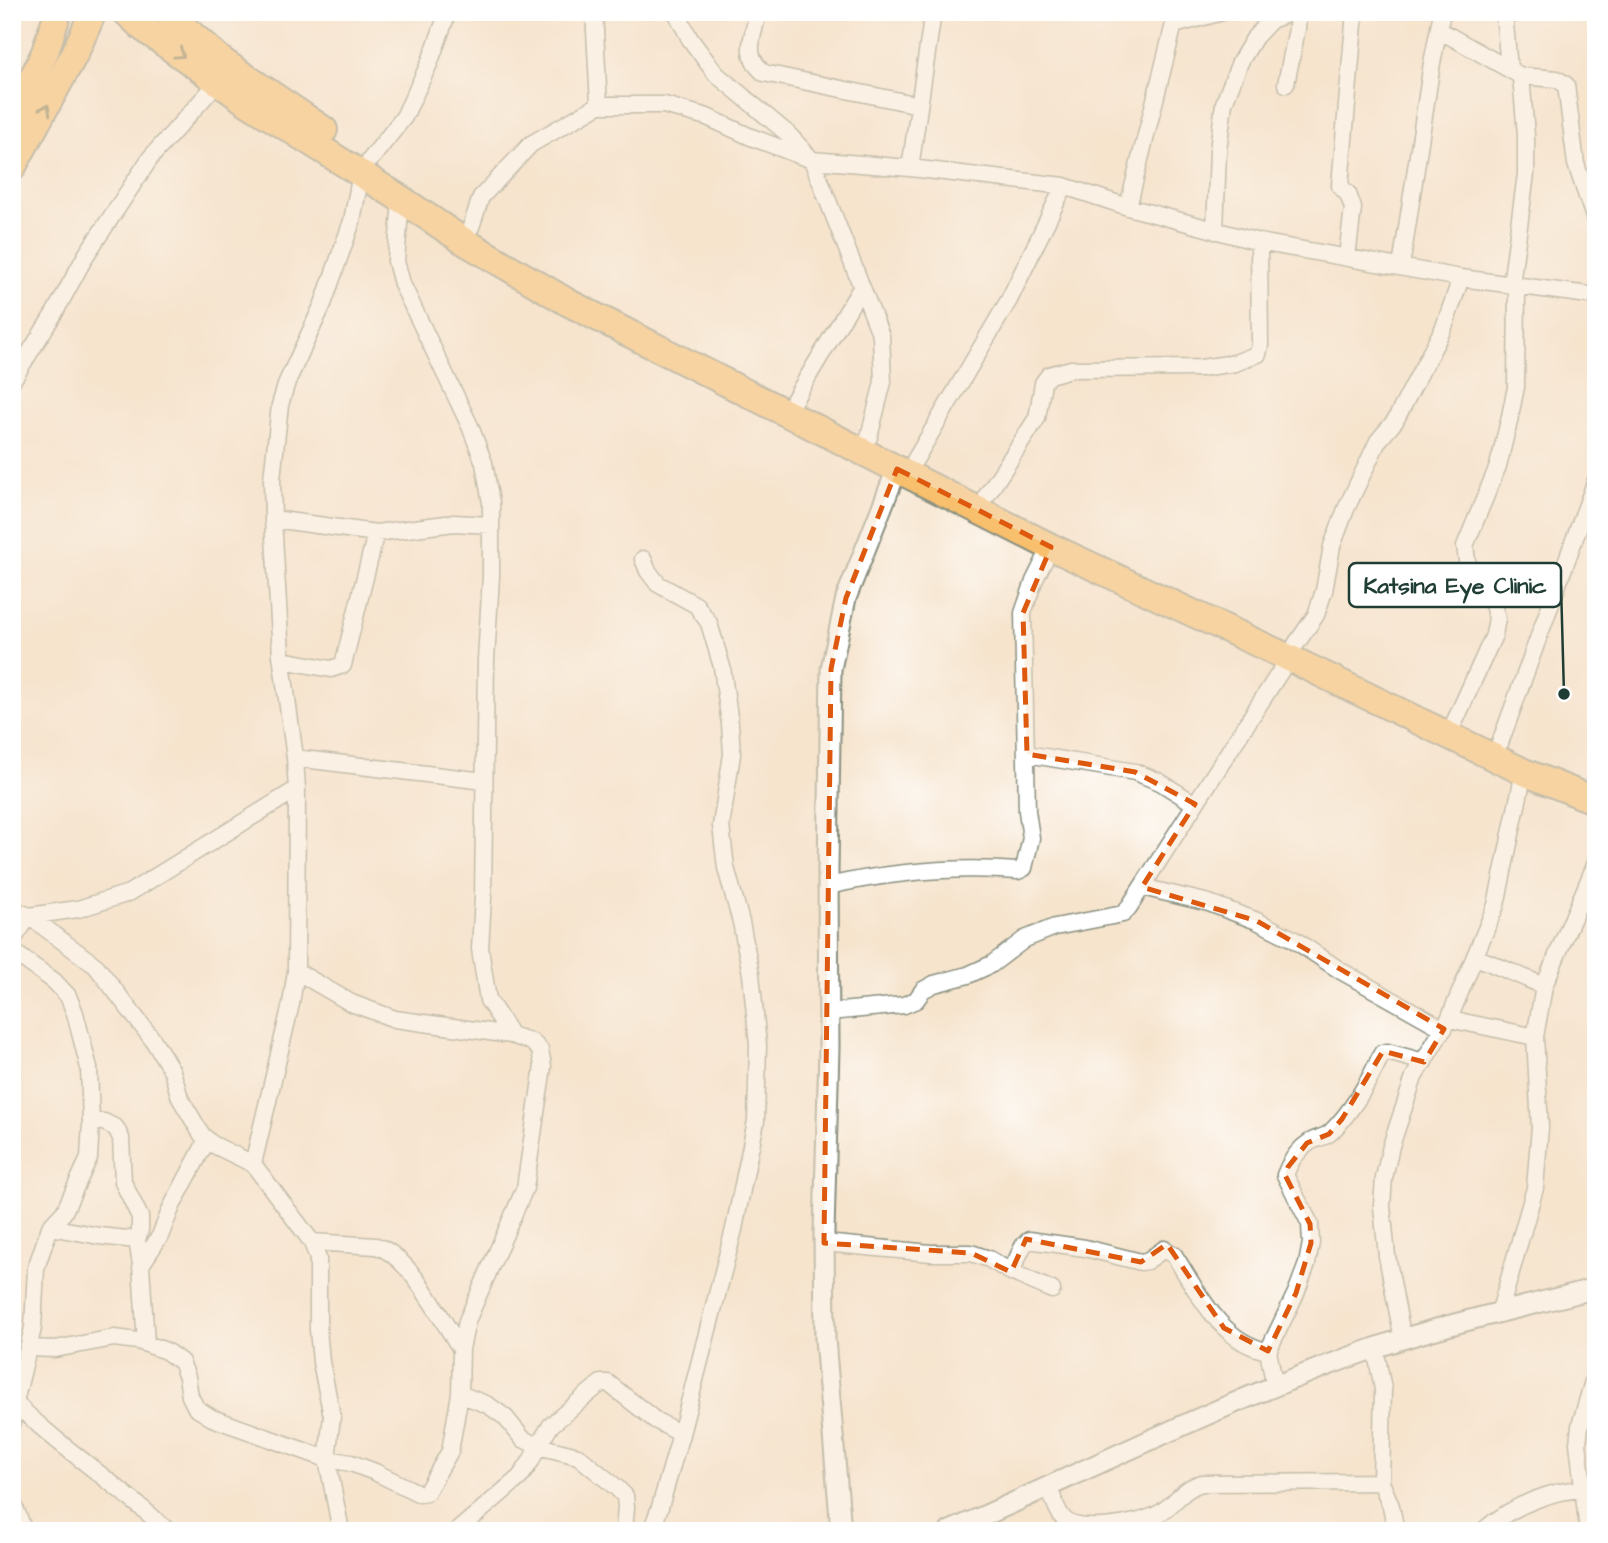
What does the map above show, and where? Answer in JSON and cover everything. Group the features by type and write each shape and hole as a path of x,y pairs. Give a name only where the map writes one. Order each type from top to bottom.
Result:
{"main road":[{"path":"12,122 44,52 58,12"},
{"path":"12,168 75,53 93,12"},
{"path":"127,12 153,35 245,101 471,227 573,296 869,437 906,465 987,495 1524,772 1596,801"},
{"path":"178,16 222,61 365,167 401,199 462,240 906,465 979,509 1051,547 1293,651"},
{"path":"1336,673 1596,783"}],"street":[{"path":"253,1164 292,1004 296,971 297,789 282,660 272,479 279,405 323,304 352,221 365,167 404,117 429,64 448,12"},
{"path":"594,12 599,106"},
{"path":"676,12 690,39 716,74 788,134 812,160 881,337 883,382 869,437"},
{"path":"758,12 750,55 754,65 764,74 919,105"},
{"path":"910,168 933,12"},
{"path":"1128,207 1176,18 1222,12"},
{"path":"1215,231 1224,103 1240,62 1255,37 1271,20 1292,12"},
{"path":"1286,84 1298,12"},
{"path":"1347,257 1353,208 1348,194 1340,186 1355,12"},
{"path":"1401,267 1443,12"},
{"path":"1455,722 1494,635 1497,618 1493,605 1468,568 1465,546 1498,466 1516,387 1514,285 1526,174 1526,135 1504,12"},
{"path":"1439,30 1515,73 1557,79 1566,85 1576,164 1596,223"},
{"path":"12,381 55,312 86,255 151,158 219,81"},
{"path":"471,227 481,197 531,144 599,106 664,105 708,117 812,160 1064,186 1128,207 1259,242 1461,278 1596,296"},
{"path":"841,1531 825,1339 824,1242 829,1012 830,692 836,637 846,598 906,465 1009,300 1064,186"},
{"path":"401,199 396,261 402,284 470,426 484,463 491,503 480,949 488,1000 511,1035"},
{"path":"987,495 1037,418 1043,383 1049,376 1070,369 1201,368 1235,363 1258,354 1259,242"},
{"path":"829,1012 904,1005 916,1000 923,990 934,984 968,975 992,964 1025,939 1055,927 1122,914 1316,615 1324,592 1332,546 1346,509 1378,441 1395,421 1444,327 1461,278"},
{"path":"794,400 861,288"},
{"path":"1500,743 1596,480"},
{"path":"274,519 376,533 454,523 491,525"},
{"path":"282,660 331,668 343,665 376,533"},
{"path":"828,886 905,872 972,869 1018,871 1024,868 1031,838 1027,811 1023,613 1034,581 1051,547"},
{"path":"643,559 658,584 696,605 709,623 722,667 732,754 721,826 726,868 741,922 751,974 758,1045 755,1121 734,1229 681,1434 651,1531"},
{"path":"1027,754 1135,772 1160,782 1195,804"},
{"path":"295,758 484,781"},
{"path":"1403,1340 1386,1243 1382,1206 1384,1178 1391,1146 1414,1077 1446,1024 1496,905 1524,772"},
{"path":"12,941 29,916 79,909 129,893 297,789"},
{"path":"1499,1314 1535,1188 1540,1127 1535,1037 1544,986 1596,863"},
{"path":"1142,887 1209,903 1269,927 1293,939 1341,971 1446,1024 1535,1037"},
{"path":"12,909 29,916 96,966 137,1016 172,1071 180,1098 202,1135 253,1164 312,1241 318,1259 321,1362 332,1416 327,1459 341,1531"},
{"path":"12,951 54,981 68,996 89,1068 91,1122 89,1158 64,1212 50,1227 36,1268 33,1328 13,1401 12,1422"},
{"path":"1476,957 1544,986"},
{"path":"28,1348 55,1349 114,1338 166,1351 181,1362 196,1408 212,1419 327,1459 351,1463 420,1494 426,1493 450,1451 460,1394 461,1349 467,1321 526,1188 544,1066 541,1050 532,1042 511,1035 395,1019 351,1003 296,971"},
{"path":"1275,1387 1268,1351 1296,1293 1307,1264 1311,1243 1310,1224 1285,1175 1288,1167 1307,1143 1329,1134 1342,1119 1370,1081 1382,1054 1387,1052 1424,1062"},
{"path":"91,1122 104,1122 116,1128 121,1138 124,1182 140,1217 140,1230 136,1240 141,1265 146,1344"},
{"path":"141,1265 160,1236 172,1206 207,1140"},
{"path":"50,1227 136,1240"},
{"path":"1011,1272 1029,1240 1085,1248 1141,1262 1164,1249 1174,1255 1224,1328 1250,1346 1268,1351"},
{"path":"312,1241 376,1246 396,1256 423,1290 461,1349"},
{"path":"824,1242 931,1253 971,1253 1052,1290"},
{"path":"950,1531 1049,1488 1128,1449 1375,1348 1466,1321 1596,1288"},
{"path":"1375,1348 1383,1389 1381,1482 1391,1506 1396,1531"},
{"path":"1588,1531 1589,1488 1578,1435 1596,1371"},
{"path":"457,1531 520,1477 551,1424 604,1382 655,1420 681,1434"},
{"path":"460,1394 488,1405 505,1417 523,1439 538,1446 578,1456 625,1496 624,1531"},
{"path":"13,1401 59,1443 115,1484 168,1531"},
{"path":"1049,1488 1062,1518 1078,1526 1093,1528 1135,1523 1157,1515 1189,1486 1202,1483 1381,1482"},
{"path":"1483,1531 1499,1517 1525,1505 1546,1497 1589,1488"},
{"path":"12,1500 24,1531"}],"highlighted area":[{"path":"897,469 1051,547 1023,613 1027,754 1135,772 1195,804 1142,887 1257,921 1444,1029 1424,1062 1383,1051 1342,1119 1329,1134 1307,1143 1288,1167 1285,1175 1310,1224 1311,1243 1296,1293 1268,1351 1224,1328 1167,1244 1141,1262 1026,1239 1011,1272 971,1253 824,1243 831,669 846,598"}],"place":[{"name":"Katsina Eye Clinic","path":"1564,694"}]}
